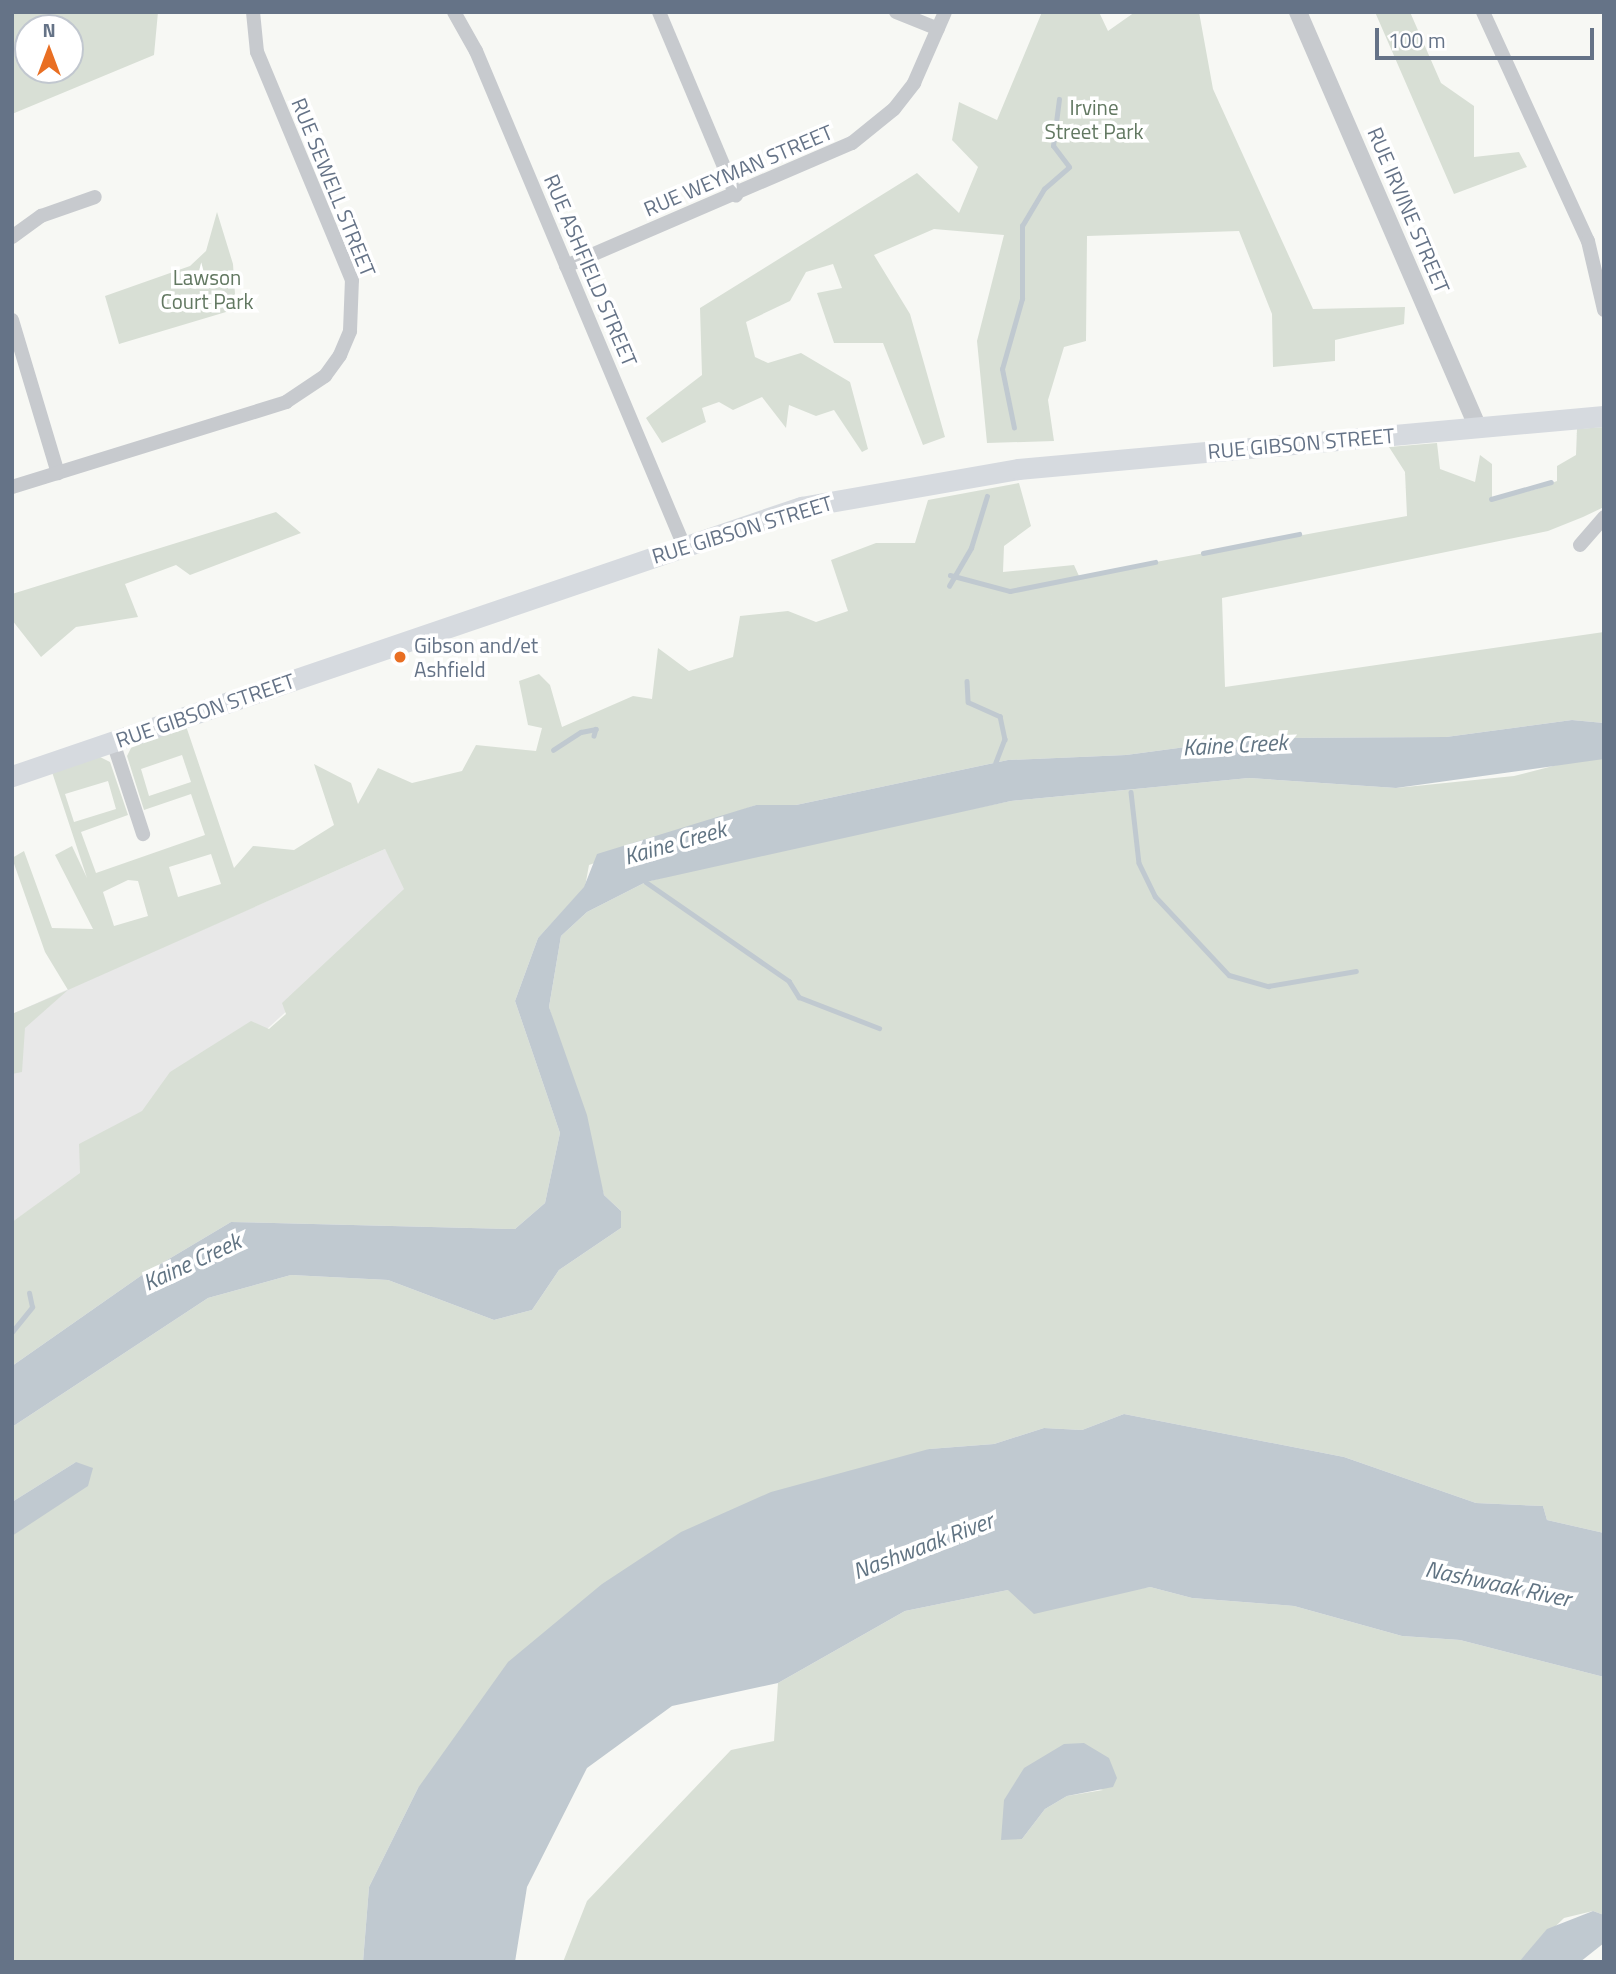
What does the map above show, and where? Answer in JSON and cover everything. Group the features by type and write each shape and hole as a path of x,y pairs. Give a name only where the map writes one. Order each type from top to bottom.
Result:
{"main road":[{"name":"RUE GIBSON STREET","path":"12,776 801,507 952,477 1604,416"}],"street":[{"name":"RUE SEWELL STREET","path":"12,486 286,402 325,376 350,331 352,280 257,52 253,12"},
{"name":"RUE ASHFIELD STREET","path":"454,12 476,51 684,546"},
{"path":"659,12 736,195"},
{"path":"896,12 938,29"},
{"name":"RUE WEYMAN STREET","path":"566,266 829,156 873,128 914,83 945,12"},
{"name":"RUE IRVINE STREET","path":"1298,12 1477,426"},
{"path":"1483,12 1588,241 1604,310"},
{"path":"12,237 41,215 94,197"},
{"path":"12,320 58,472"},
{"path":"1580,545 1604,517"},
{"path":"113,742 143,834"}],"shaded area":[{"path":"385,849 411,897 194,1096 12,1222 12,1014"}],"green space":[{"path":"12,12 158,12 154,55 12,114"},
{"name":"Irvine Street Park","path":"1042,12 1099,12 1108,31 1135,12 1199,12 1213,89 1313,309 1405,307 1404,324 1335,340 1335,361 1273,367 1272,314 1239,231 1087,236 1086,341 1064,347 1048,400 1054,441 987,443 977,341 1004,235 934,229 874,255 910,314 945,437 923,445 883,343 834,343 817,293 842,288 833,264 806,272 790,301 746,322 755,357 768,363 801,353 850,382 868,449 862,452 834,410 816,416 789,405 786,428 762,397 733,410 719,402 702,408 706,422 662,443 646,418 702,375 700,308 917,173 959,213 978,167 952,140 959,102 997,120"},
{"path":"1375,12 1410,12 1441,83 1474,106 1474,157 1519,152 1527,167 1454,194"},
{"name":"Lawson Court Park","path":"217,212 233,264 236,309 119,344 105,296 190,266 206,251"},
{"path":"1604,427 1604,507 1583,517 1548,531 1222,598 1225,687 1604,632 1604,723 1572,720 1446,737 1253,738 1126,755 1008,760 796,805 756,805 589,865 585,887 538,938 515,1001 560,1133 545,1203 515,1229 231,1222 142,1275 12,1366 12,1222 80,1173 79,1144 142,1111 170,1072 251,1021 269,1029 286,1014 282,1003 404,889 385,849 68,990 45,952 12,858 24,851 52,928 93,929 55,855 72,846 87,878 52,772 98,756 110,762 128,815 81,832 96,873 205,835 191,794 144,810 127,756 133,744 186,726 234,868 253,846 294,850 334,825 314,764 351,783 358,804 378,768 412,783 462,771 476,745 536,751 542,728 528,725 519,681 539,674 550,685 562,727 633,696 652,699 658,648 689,671 733,657 740,616 788,611 816,622 848,611 831,560 876,543 915,543 928,500 1019,483 1031,526 1004,546 1003,572 1074,565 1079,576 1407,516 1405,472 1389,447 1437,443 1440,469 1475,482 1480,455 1492,464 1492,499 1537,489 1557,481 1557,466 1576,455 1577,429","holes":["182,755 191,782 149,796 141,769","108,781 116,809 74,822 65,794","211,854 221,884 178,897 169,867","128,880 138,881 148,916 114,926 103,892"]},
{"path":"276,512 301,533 190,575 176,565 125,584 138,617 76,627 41,657 12,620 12,594"},
{"path":"1584,758 1604,759 1604,1533 1547,1520 1543,1506 1476,1503 1344,1457 1124,1414 1082,1430 1044,1428 994,1444 929,1449 418,1788 369,1887 363,1962 12,1962 12,1536 76,1462 12,1502 12,1427 208,1298 291,1275 388,1280 494,1320 532,1310 559,1270 621,1228 621,1211 604,1195 549,1007 561,936 587,912 646,882 753,854 1011,801 1249,778 1396,788 1514,776"},
{"path":"68,990 25,1028 22,1072 12,1074 12,1014"},
{"path":"1150,1587 1192,1598 1294,1606 1402,1636 1460,1640 1604,1677 1604,1915 1593,1911 1564,1918 1519,1962 563,1962 587,1901 731,1750 774,1741 778,1683 905,1611 1008,1590 1099,1595","holes":["1024,1768 1103,1790 1067,1796 1045,1809 1022,1839"]}],"water":[{"name":"Kaine Creek","path":"1572,720 1604,723 1604,759 1396,788 1249,778 1011,801 646,882 587,912 561,936 549,1007 587,1115 604,1195 621,1211 621,1228 559,1270 532,1310 494,1320 388,1280 291,1275 208,1298 12,1427 12,1366 142,1275 231,1222 515,1229 545,1203 560,1133 515,1001 538,938 584,887 597,854 756,805 796,805 1008,760 1126,755 1253,738 1446,737"},
{"name":"Nashwaak River","path":"1124,1414 1344,1457 1476,1503 1543,1506 1547,1520 1604,1533 1604,1677 1460,1640 1402,1636 1294,1606 1192,1598 1150,1587 1034,1614 1008,1590 905,1611 778,1683 672,1706 587,1768 527,1887 515,1962 363,1962 369,1887 418,1788 508,1662 602,1584 681,1532 771,1492 929,1449 994,1444 1044,1428 1082,1430"},
{"path":"76,1462 93,1468 88,1486 12,1536 12,1502"},
{"path":"1084,1743 1109,1758 1117,1778 1113,1787 1067,1796 1045,1809 1022,1839 1001,1840 1004,1800 1024,1768 1064,1744"},
{"path":"1593,1911 1604,1915 1604,1943 1580,1962 1519,1962 1547,1929"}],"waterway":[{"path":"1014,428 1002,369 1022,299 1022,226 1044,189 1069,167 1053,146 1059,99"},
{"path":"1491,499 1551,482"},
{"path":"949,586 971,548 987,496"},
{"path":"1203,553 1299,534"},
{"path":"950,575 1010,591 1155,562"},
{"path":"967,681 968,702 1000,716 1005,739 996,762"},
{"path":"553,750 581,732 596,729 594,736"},
{"path":"1131,792 1139,863 1155,896 1229,975 1268,986 1356,971"},
{"path":"646,882 789,981 799,997 879,1028"},
{"path":"12,1332 32,1307 29,1293"}],"place":[{"name":"Gibson and/et Ashfield","path":"400,657"}]}
